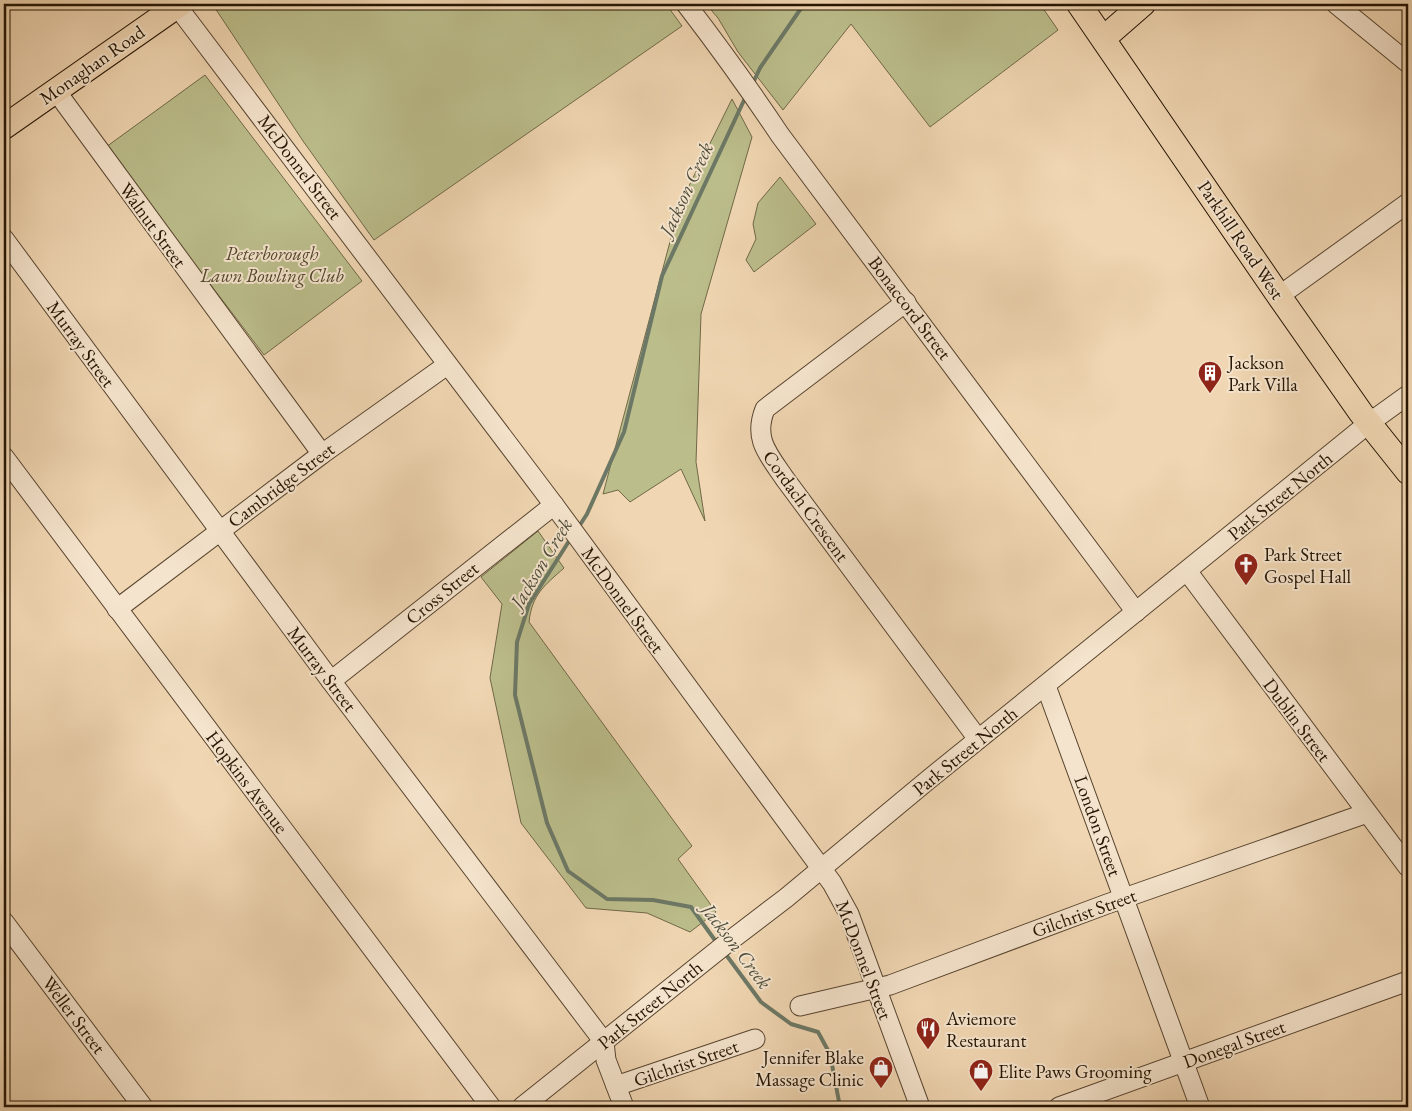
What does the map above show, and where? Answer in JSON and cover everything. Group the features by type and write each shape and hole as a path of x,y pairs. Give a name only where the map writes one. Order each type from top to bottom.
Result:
{"main road":[{"name":"Parkhill Road West","path":"1079,4 1279,296 1369,423 1408,472"},
{"path":"1104,38 1144,4"},
{"name":"Monaghan Road","path":"7,119 56,91 179,5"}],"street":[{"name":"Bonaccord Street","path":"686,4 725,54 741,81 1136,612"},
{"path":"1336,4 1408,63"},
{"name":"McDonnel Street","path":"179,5 558,511 821,868 846,909 920,1107"},
{"name":"Walnut Street","path":"56,91 322,454"},
{"path":"1279,296 1408,203"},
{"name":"Murray Street","path":"4,238 331,681 604,1042 606,1060 624,1107"},
{"name":"Cordach Crescent","path":"906,302 765,409 759,423 761,443 978,739"},
{"name":"Cambridge Street","path":"117,609 322,454 447,365"},
{"name":"Park Street North","path":"522,1107 786,898 978,739 1046,686 1369,423 1408,395"},
{"name":"Hopkins Avenue","path":"4,457 491,1107"},
{"name":"Cross Street","path":"331,681 558,511"},
{"name":"Dublin Street","path":"1187,571 1408,867"},
{"name":"London Street","path":"1046,686 1200,1107"},
{"name":"Gilchrist Street","path":"800,1006 875,986 890,984 1367,812"},
{"name":"Weller Street","path":"4,922 144,1107"},
{"name":"Donegal Street","path":"1059,1107 1408,981"},
{"name":"Gilchrist Street","path":"616,1086 755,1039"}],"green space":[{"path":"221,4 666,4 682,26 374,240 303,141 215,8"},
{"path":"706,4 1040,4 1058,30 930,127 851,24 783,110 738,52 718,18"},
{"name":"Peterborough Lawn Bowling Club","path":"205,75 362,281 264,355 106,147"},
{"path":"732,99 752,137 701,314 696,462 705,521 681,469 630,502 618,490 603,494 680,204"},
{"path":"780,177 816,224 754,272 746,260 756,239 753,224 758,203"},
{"path":"538,531 564,568 545,585 536,597 529,622 692,846 678,859 716,912 690,932 647,913 586,908 521,823 490,678 502,604 481,577"}],"waterway":[{"name":"Jackson Creek","path":"753,83 760,68 804,4"},
{"name":"Jackson Creek","path":"578,528 587,514 624,432 662,276 746,96"},
{"name":"Jackson Creek","path":"571,538 529,604 517,642 515,695 547,823 568,871 607,899 653,900 691,907 717,943"},
{"name":"Jackson Creek","path":"724,952 761,1002 791,1024 818,1032 830,1054 840,1107"}],"place":[{"name":"Jackson Park Villa","path":"1210,394"},
{"name":"Park Street Gospel Hall","path":"1246,586"},
{"name":"Aviemore Restaurant","path":"928,1050"},
{"name":"Jennifer Blake Massage Clinic","path":"881,1089"},
{"name":"Elite Paws Grooming","path":"981,1092"}]}
